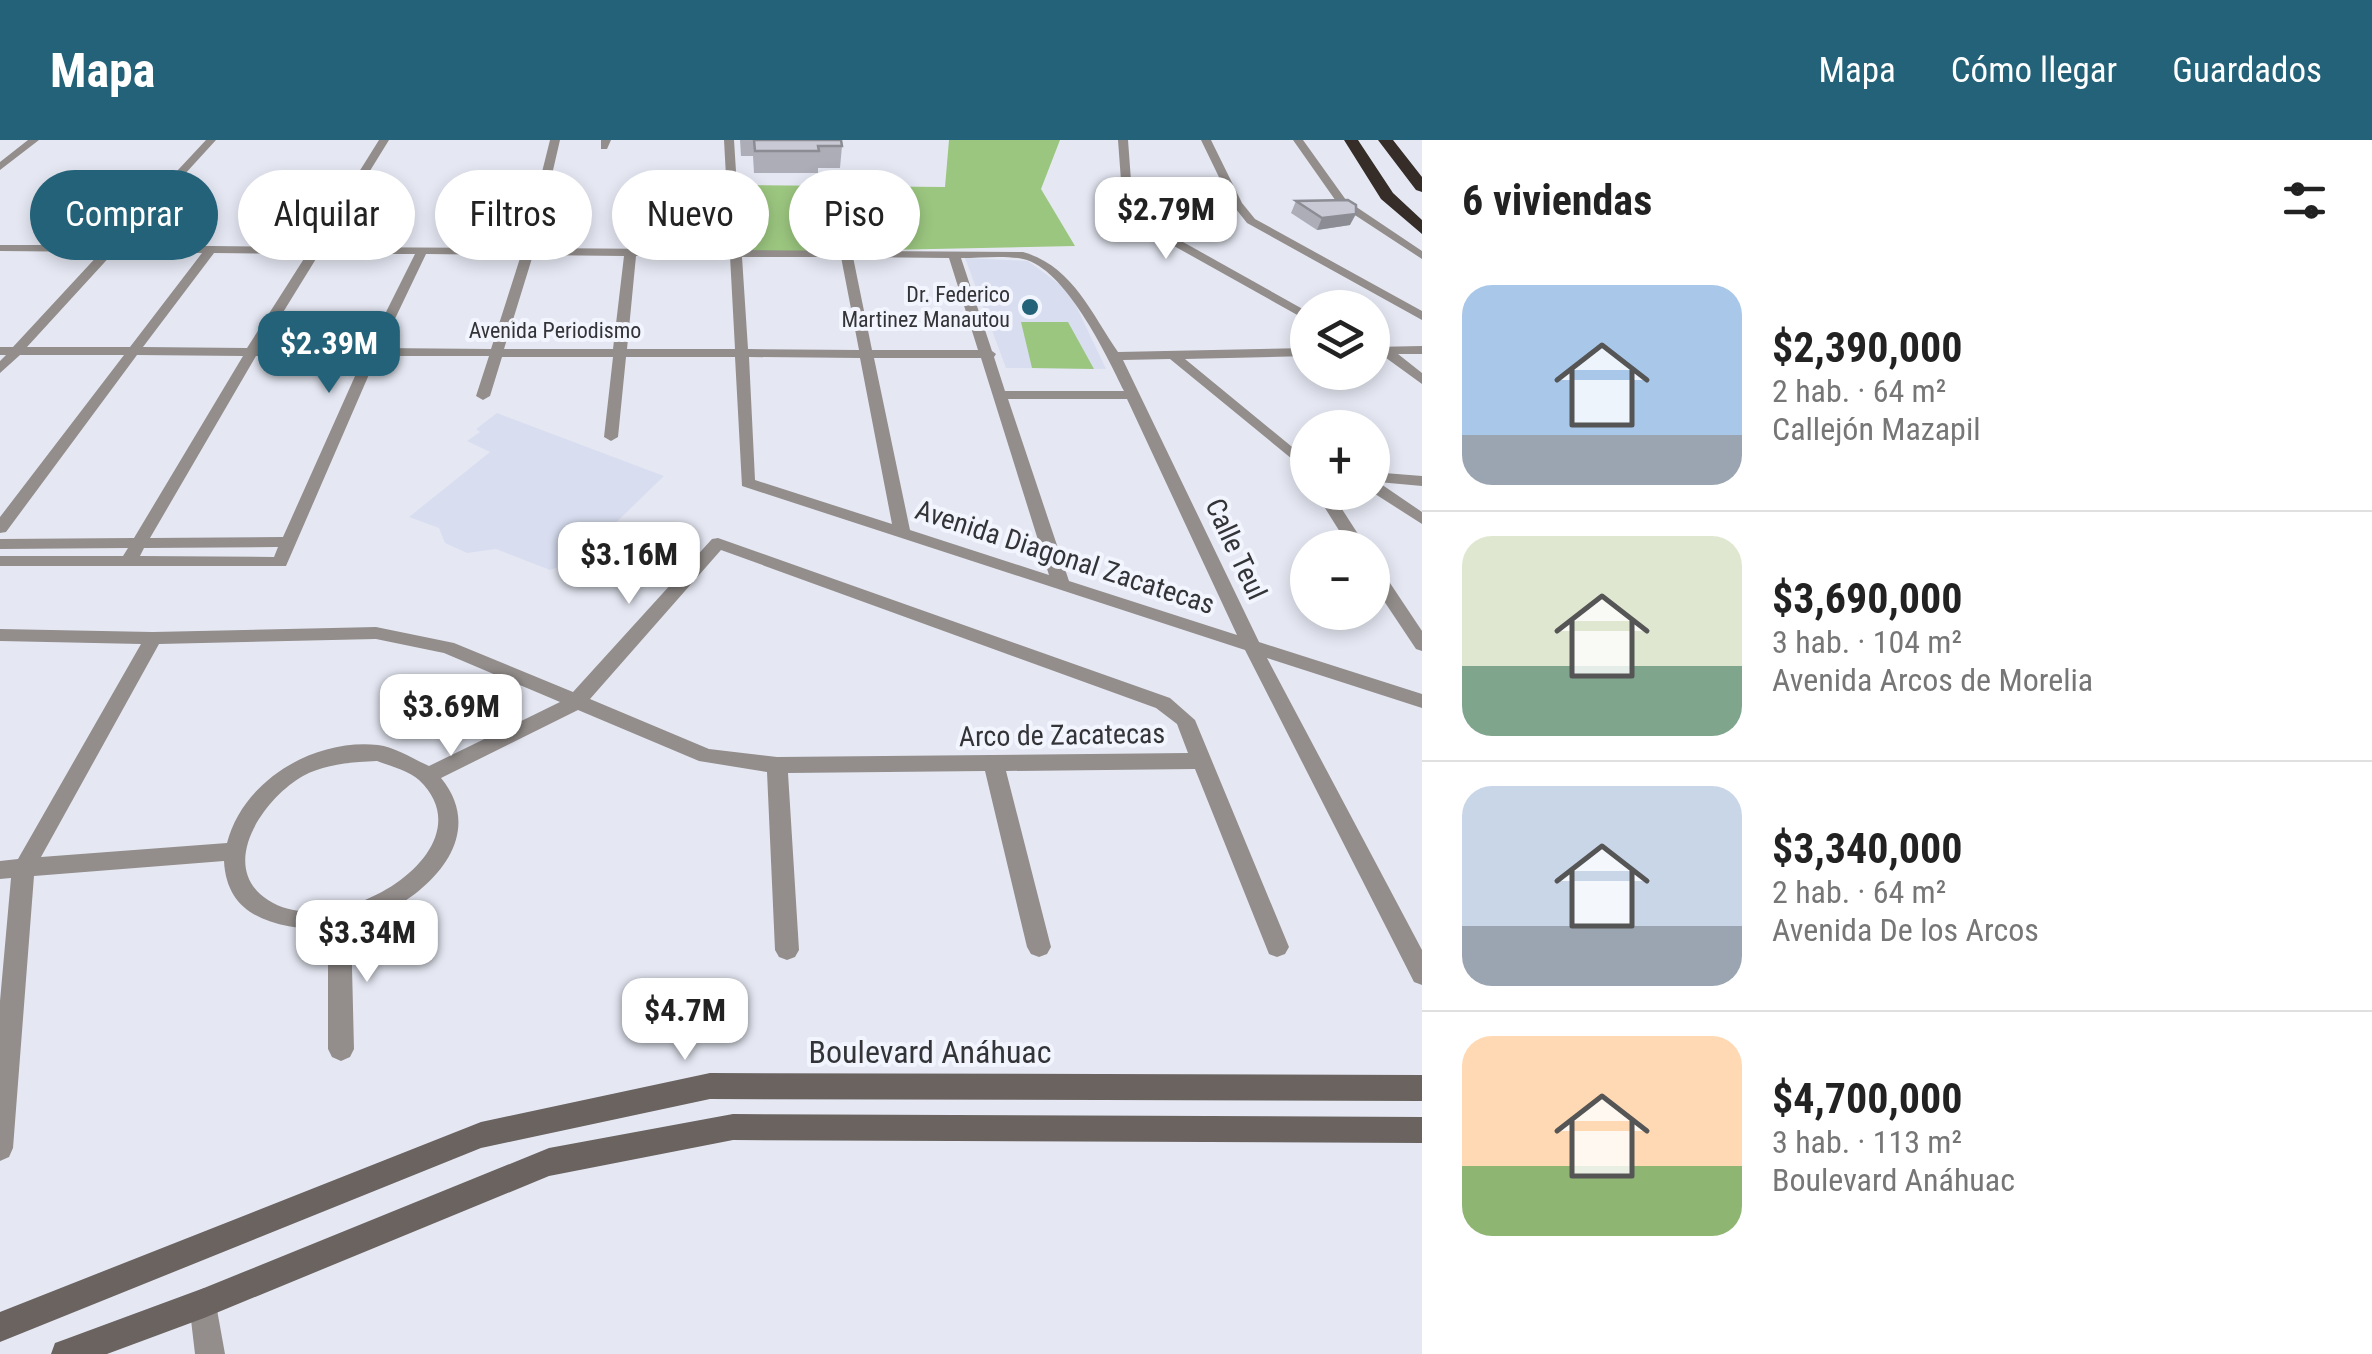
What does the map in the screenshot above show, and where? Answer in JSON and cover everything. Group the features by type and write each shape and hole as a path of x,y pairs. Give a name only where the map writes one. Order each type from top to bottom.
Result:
{"highway":[{"path":"1351,140 1387,196 1422,229"},
{"path":"1385,140 1422,187"}],"main road":[{"name":"Boulevard Anáhuac","path":"0,1327 481,1136 710,1086 1422,1088"},
{"path":"66,1354 204,1303 549,1162 733,1126 1422,1130"}],"street":[{"path":"0,167 34,140"},
{"path":"184,170 211,140"},
{"path":"366,170 384,140"},
{"path":"548,170 555,140"},
{"path":"729,140 730,170"},
{"path":"1123,140 1127,194 1137,220 1290,307"},
{"path":"1206,140 1238,204 1251,221 1422,316"},
{"path":"1298,140 1342,202 1422,256"},
{"path":"1,249 30,249"},
{"path":"415,251 435,251"},
{"path":"0,561 280,562 373,351 422,251"},
{"path":"920,255 954,255 1062,587"},
{"name":"Calle Teul","path":"954,255 1023,255 1045,263 1059,274 1114,356 1252,647 1422,974"},
{"path":"0,369 8,351 101,260"},
{"path":"0,528 204,260"},
{"path":"128,562 252,350 310,260"},
{"path":"483,396 526,260"},
{"path":"611,436 629,260"},
{"path":"735,260 744,354"},
{"path":"847,260 902,533"},
{"path":"1390,350 1422,350"},
{"name":"Avenida Periodismo","path":"8,351 989,354"},
{"path":"1114,356 1290,353"},
{"name":"Avenida Diagonal Zacatecas","path":"744,354 748,483 1422,701"},
{"path":"1173,356 1290,452"},
{"path":"1390,358 1422,380"},
{"path":"1000,395 1133,395"},
{"path":"1390,478 1422,481"},
{"path":"1390,498 1422,520"},
{"path":"0,544 290,542"},
{"name":"Arco de Zacatecas","path":"0,636 153,638 376,633 448,647 575,703 706,756 777,765 1198,761 1184,720 1163,703 718,544 575,703"},
{"path":"1390,596 1422,645"},
{"path":"0,1148 12,870 153,638"},
{"path":"430,774 575,703"},
{"path":"378,753 407,760 430,774 444,794 450,818 445,844 430,870 405,893 374,911 339,922 304,923 273,915 250,899 236,877 233,851 241,824 259,798 284,777 314,762 347,754 378,753"},
{"path":"1198,761 1276,948"},
{"path":"777,765 787,950"},
{"path":"994,765 1039,948"},
{"path":"12,870 233,851"},
{"path":"339,922 341,1049"},
{"path":"204,1303 210,1354"}],"shaded area":[{"name":"Dr. Federico Martinez Manautou","path":"965,258 1028,261 1062,286 1070,293 1106,369 1006,368"},
{"path":"497,413 664,476 567,570 550,570 496,549 467,553 445,543 439,528 409,517 490,452 467,441"}],"green space":[{"path":"949,140 1060,140 1041,189 1075,246 920,249 920,187 945,187"},
{"path":"769,185 789,186 789,252 769,252"},
{"path":"1021,322 1068,322 1094,369 1032,368"}],"building":[{"path":"754,140 841,140 842,146 818,146 819,151 755,151"},
{"path":"1348,200 1356,205 1356,214 1322,218 1296,201"}],"place":[{"name":"Dr. Federico Martinez Manautou","path":"1030,307"}]}
